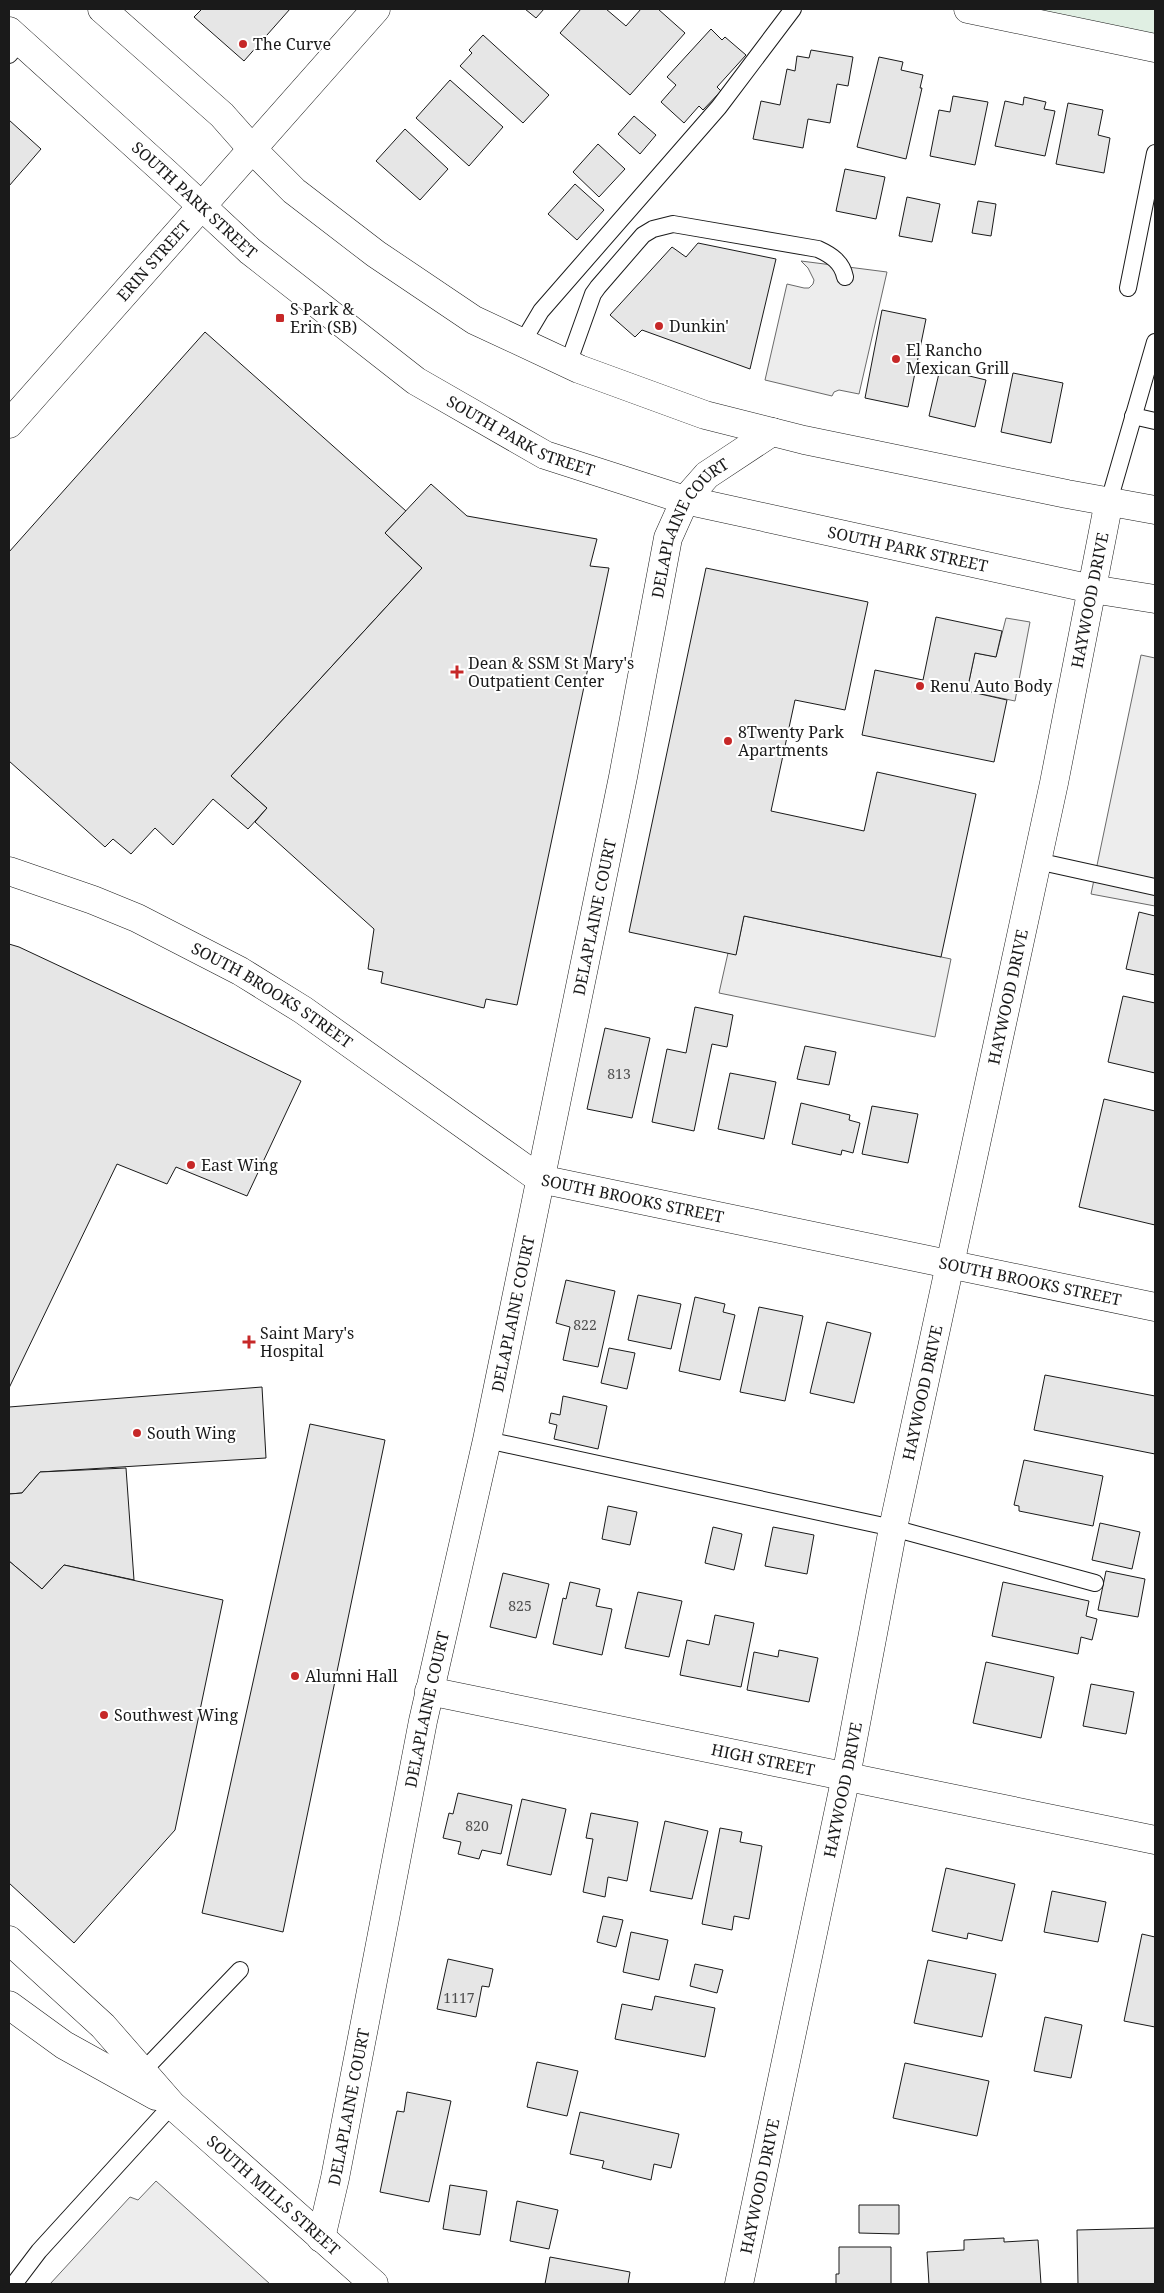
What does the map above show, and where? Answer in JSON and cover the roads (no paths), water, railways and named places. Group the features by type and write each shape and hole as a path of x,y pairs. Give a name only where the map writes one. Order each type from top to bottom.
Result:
{"street":[{"path":"102,9 222,115 252,149 294,191 376,254 474,320 522,343 568,364 704,414 772,432 997,480 1155,510"},
{"name":"ERIN STREET","path":"9,424 376,9"},
{"path":"968,9 1155,48"},
{"name":"SOUTH PARK STREET","path":"13,43 250,250 416,381 545,456 685,500 1092,589 1155,600"},
{"name":"DELAPLAINE COURT","path":"321,2238 336,2178 429,1691 487,1440 623,777 668,538 685,500 707,475 772,432"},
{"name":"HAYWOOD DRIVE","path":"739,2284 846,1776 893,1528 1037,861 1109,501"},
{"name":"SOUTH BROOKS STREET","path":"9,871 93,900 137,918 240,971 303,1010 540,1179 1155,1307"},
{"name":"HIGH STREET","path":"429,1691 1155,1840"},
{"name":"SOUTH MILLS STREET","path":"9,1940 103,2026 172,2105 374,2284"},
{"name":"SOUTH MILLS STREET","path":"9,2005 64,2046 172,2105"}],"lane":[{"path":"522,343 541,311 719,108 793,9"},
{"path":"1128,288 1155,153"},
{"path":"568,364 593,294 633,245 643,235 653,229 673,224 818,249 838,262 844,270 845,277"},
{"path":"1109,501 1155,342"},
{"path":"1133,416 1155,420"},
{"path":"1037,861 1155,887"},
{"path":"487,1440 893,1528 1095,1582"},
{"path":"142,2071 240,1970"},
{"path":"14,2284 39,2251 172,2105"}],"place":[{"name":"The Curve","path":"243,44"},
{"name":"S Park & Erin (SB)","path":"280,318"},
{"name":"Dunkin'","path":"659,326"},
{"name":"El Rancho Mexican Grill","path":"896,359"},
{"name":"Dean & SSM St Mary's Outpatient Center","path":"457,672"},
{"name":"Renu Auto Body","path":"920,686"},
{"name":"8Twenty Park Apartments","path":"728,741"},
{"name":"East Wing","path":"191,1165"},
{"name":"Saint Mary's Hospital","path":"249,1342"},
{"name":"South Wing","path":"137,1433"},
{"name":"Alumni Hall","path":"295,1676"},
{"name":"Southwest Wing","path":"104,1715"}]}
